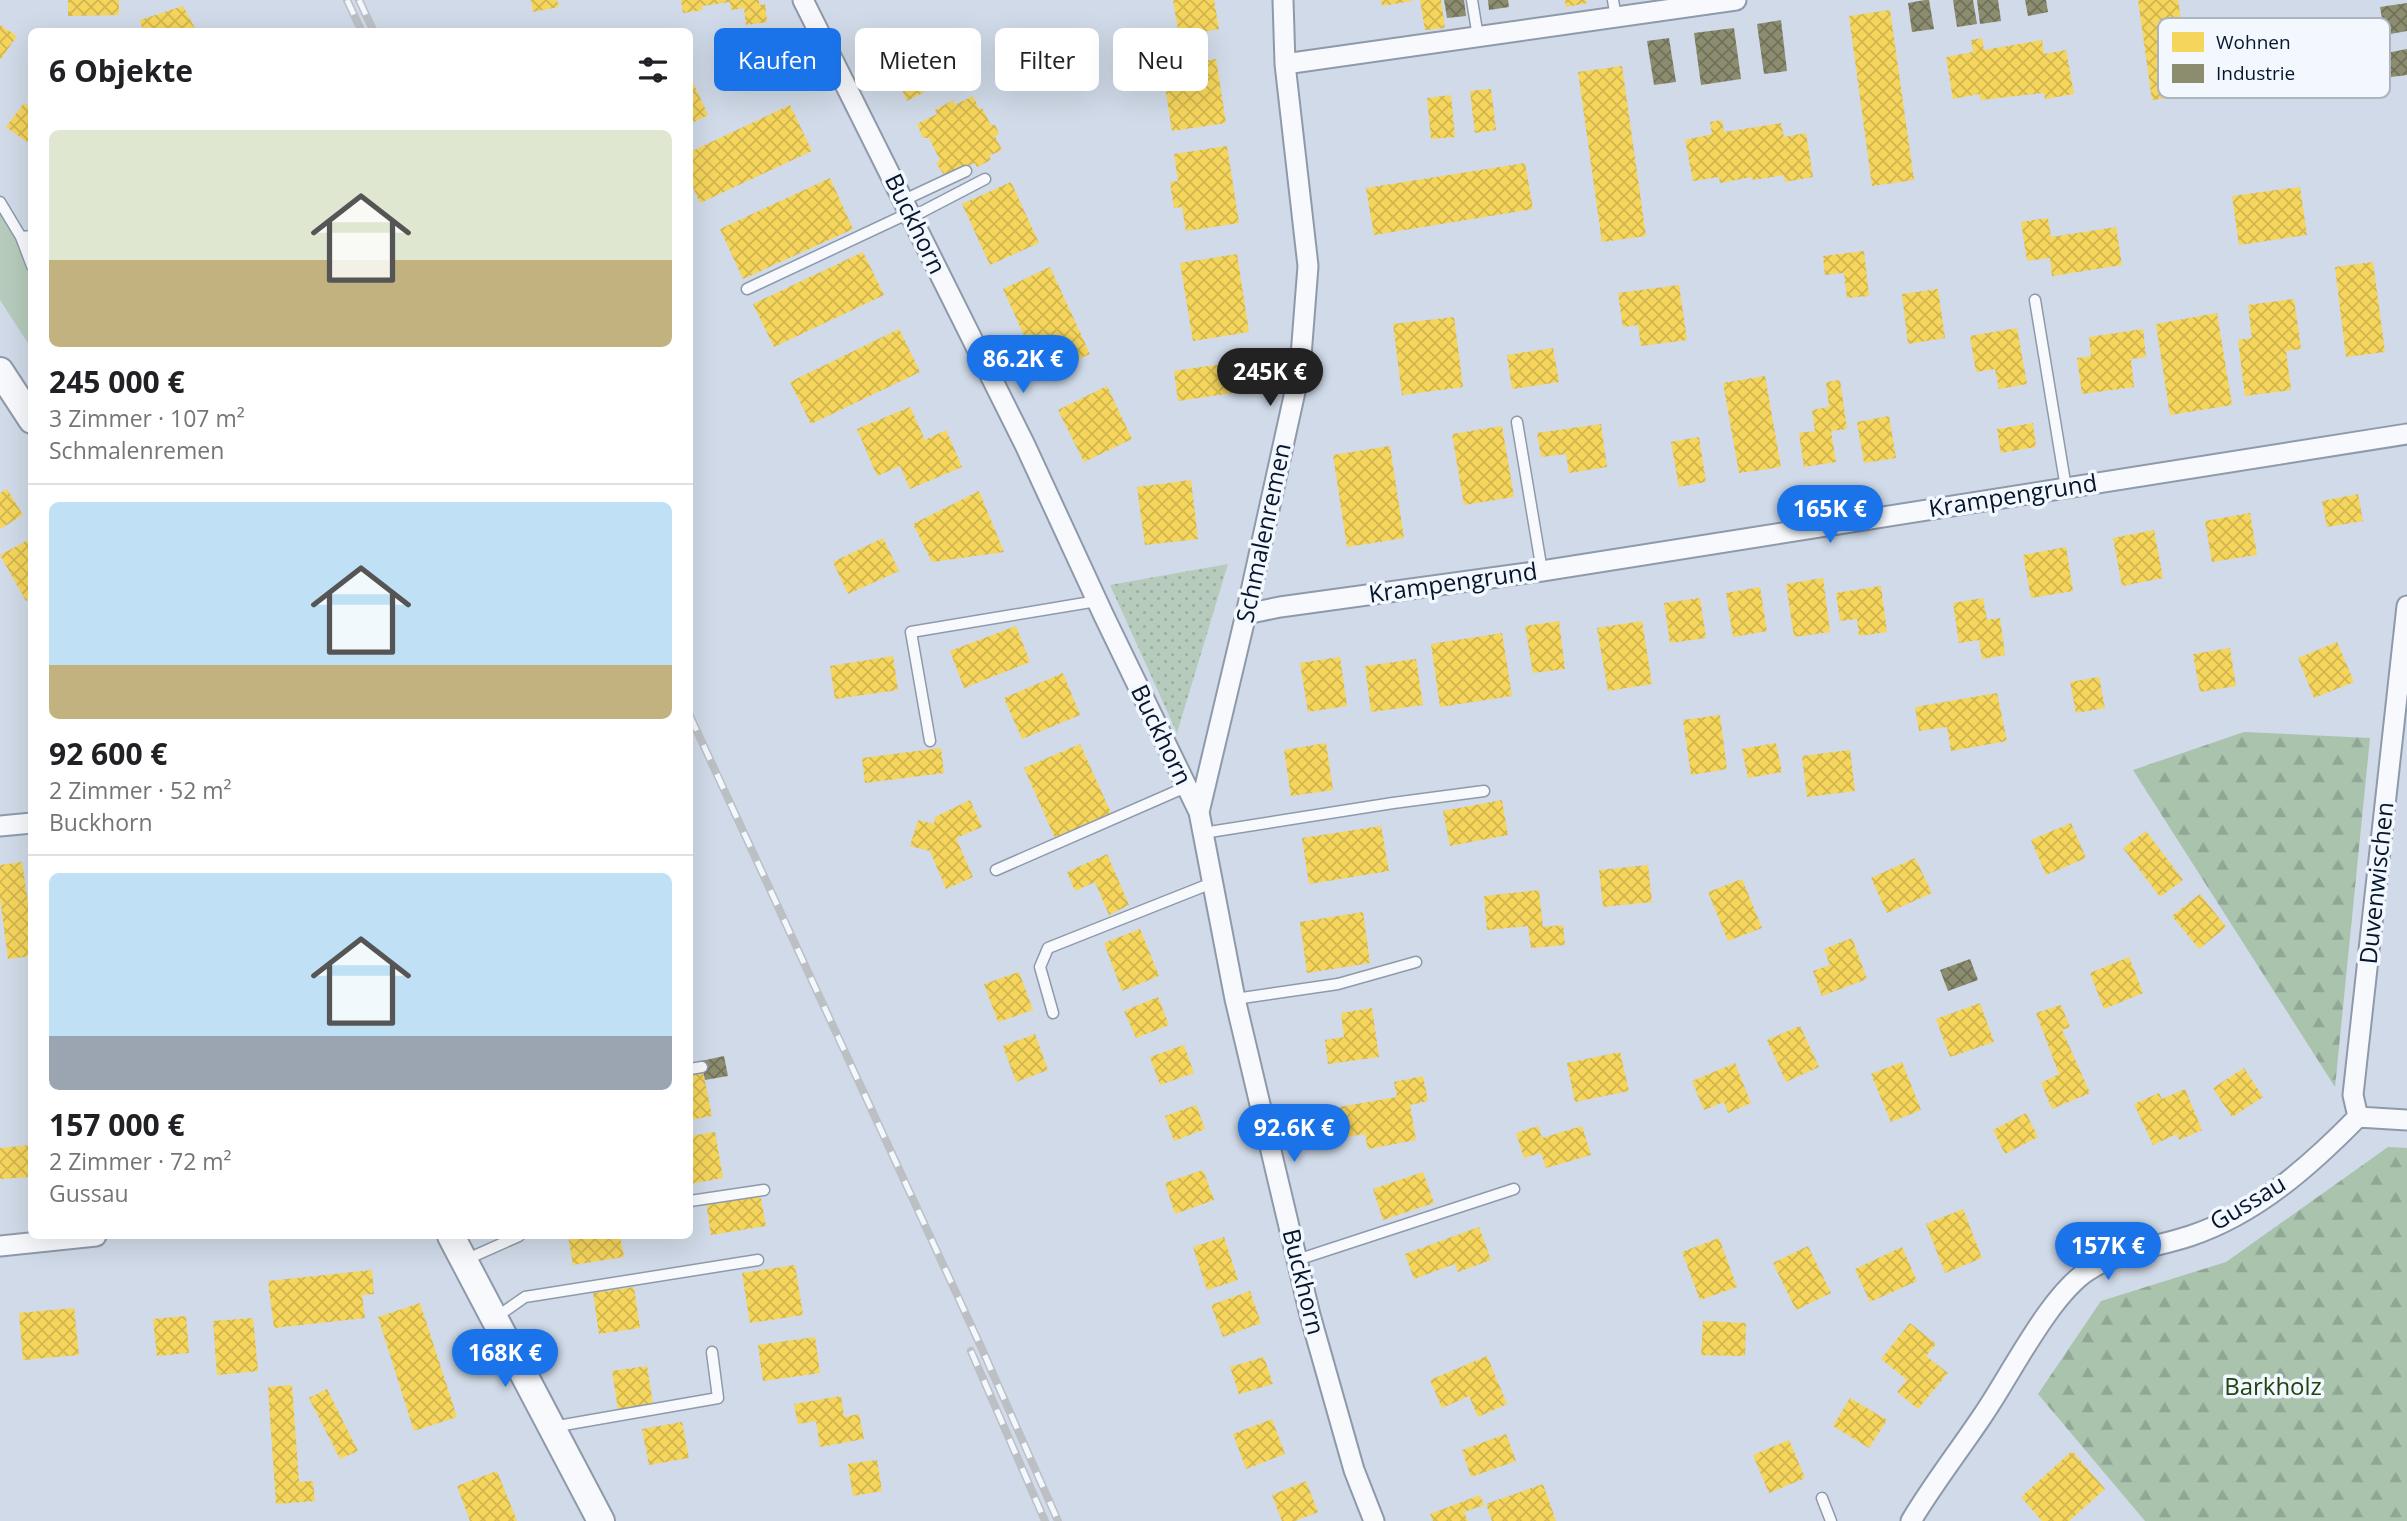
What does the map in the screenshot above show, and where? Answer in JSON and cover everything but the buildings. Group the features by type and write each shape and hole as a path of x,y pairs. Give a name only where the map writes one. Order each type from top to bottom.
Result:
{"main road":[{"path":"0,371 28,409"},
{"path":"453,1239 601,1521"}],"street":[{"name":"Buckhorn","path":"803,0 1025,445 1199,811 1235,999 1310,1315 1354,1470 1374,1521"},
{"name":"Schmalenremen","path":"1199,811 1300,369 1308,266 1285,64 1283,0"},
{"path":"1285,64 1478,37 1615,9 1736,0"},
{"name":"Krampengrund","path":"1246,614 1542,571 2407,435"},
{"name":"Duvenwischen","path":"2358,1117 2353,1096 2407,606"},
{"path":"0,826 28,823"},
{"path":"2358,1117 2407,1120"},
{"name":"Gussau","path":"1911,1521 1933,1483 1983,1416 2046,1317 2077,1278 2102,1263 2193,1236 2255,1205 2318,1157 2358,1117"},
{"path":"0,1246 67,1239"}],"lane":[{"path":"1472,0 1478,37"},
{"path":"908,210 967,172"},
{"path":"747,289 908,210 985,179"},
{"path":"0,202 26,237"},
{"path":"2035,300 2066,488"},
{"path":"1517,422 1542,571"},
{"path":"930,741 911,632 1097,601"},
{"path":"996,870 1186,787"},
{"path":"1203,833 1484,791"},
{"path":"1053,1013 1040,967 1048,948 1212,883"},
{"path":"1235,999 1338,984 1416,962"},
{"path":"693,1068 702,1067"},
{"path":"1297,1260 1514,1189"},
{"path":"693,1200 764,1190"},
{"path":"464,1260 512,1239"},
{"path":"495,1318 525,1297 758,1260"},
{"path":"551,1427 718,1398 712,1352"},
{"path":"1822,1497 1831,1521"}],"green space":[{"path":"0,202 28,260 28,343 0,300"},
{"path":"1228,564 1177,733 1110,585"},
{"path":"2244,732 2370,738 2335,1087 2133,770"},
{"name":"Barkholz","path":"2388,1147 2407,1148 2407,1521 2145,1521 2038,1394 2101,1301 2226,1262"}],"railway":[{"path":"347,0 360,28"},
{"path":"359,0 372,28"},
{"path":"693,723 982,1349 1058,1521"},
{"path":"971,1351 1045,1521"}]}
